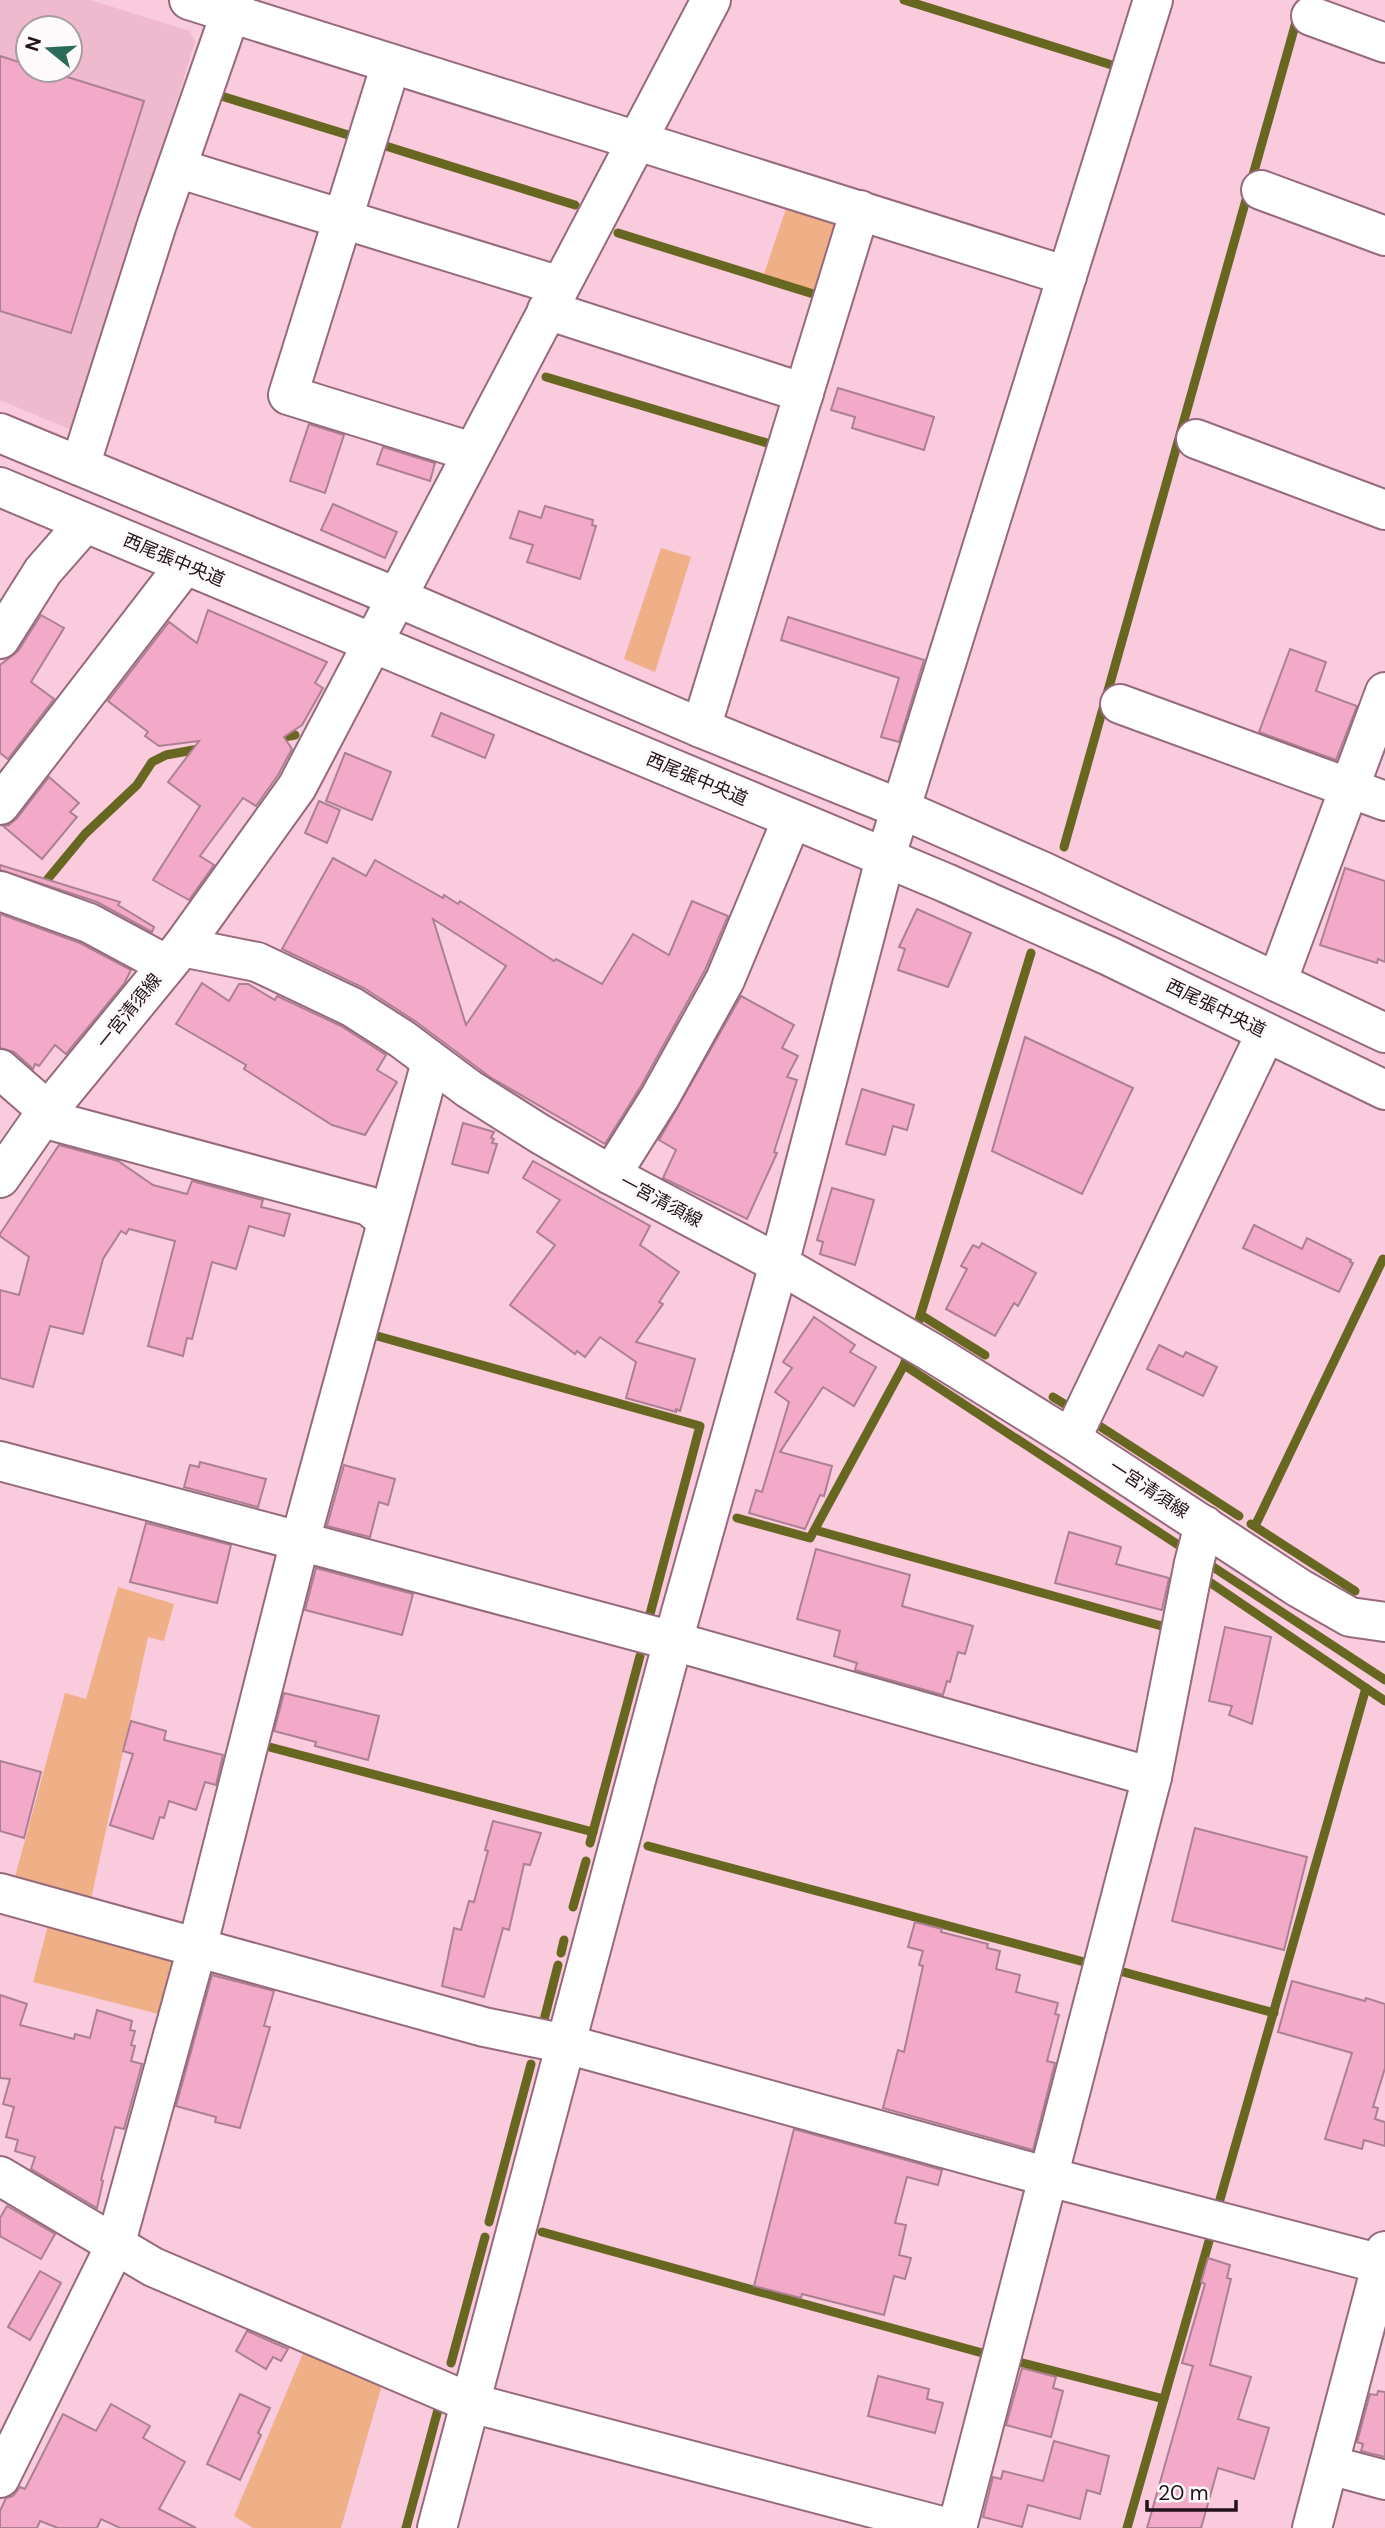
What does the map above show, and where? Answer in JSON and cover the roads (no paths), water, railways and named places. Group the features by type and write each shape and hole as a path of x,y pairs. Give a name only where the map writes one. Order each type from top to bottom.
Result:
{"street":[{"path":"189,0 233,7 391,64 1067,276"},
{"path":"0,891 174,956 297,787 710,0"},
{"path":"437,2528 673,1641 779,1264 886,859 1153,0"},
{"path":"80,466 177,168 233,7"},
{"path":"1311,16 1385,43"},
{"path":"391,64 288,395 472,452"},
{"path":"177,168 343,219 804,393"},
{"path":"1261,190 1385,236"},
{"path":"701,728 860,210"},
{"path":"0,433 396,597 701,728 901,809 1044,872 1385,1033"},
{"path":"1196,439 1385,510"},
{"name":"西尾張中央道","path":"0,487 946,883 1109,956 1385,1090"},
{"path":"0,639 44,570 85,523"},
{"path":"0,805 185,565"},
{"path":"1277,982 1385,692"},
{"path":"1120,704 1385,801"},
{"path":"611,1175 660,1097 725,980 792,818"},
{"name":"一宮清須線","path":"0,1178 45,1114 174,956 257,962 352,1007 540,1135 779,1264 916,1343 1071,1439 1299,1588 1350,1617 1385,1622"},
{"path":"1071,1439 1266,1033"},
{"path":"0,2478 115,2246 197,1948 300,1541 431,1062"},
{"path":"0,1069 45,1114 369,1206 386,1220"},
{"path":"0,1461 673,1641 1152,1777"},
{"path":"957,2528 1152,1777 1194,1563 1204,1525"},
{"path":"0,1893 484,2027 566,2044 1049,2177 1384,2260 1312,2528"},
{"path":"0,2176 153,2267 471,2403 948,2528"},
{"path":"1329,2465 1385,2480"}],"waterway":[{"path":"904,0 1115,66"},
{"path":"1064,847 1298,15"},
{"path":"216,99 218,95 358,138"},
{"path":"376,143 575,205"},
{"path":"618,233 823,297"},
{"path":"546,377 777,446"},
{"path":"273,739 295,735"},
{"path":"37,892 85,834 137,785 152,762 166,755 204,748"},
{"path":"915,1333 1031,953"},
{"path":"1255,1526 1383,1259"},
{"path":"921,1315 985,1355"},
{"path":"372,1329 370,1334 700,1426 650,1614"},
{"path":"909,1350 904,1365 1186,1550"},
{"path":"737,1518 810,1538 904,1365"},
{"path":"1053,1397 1066,1405"},
{"path":"1101,1427 1239,1516"},
{"path":"1251,1524 1355,1591"},
{"path":"815,1530 1169,1628"},
{"path":"1204,1561 1385,1680"},
{"path":"1205,1579 1385,1701"},
{"path":"590,1843 640,1656"},
{"path":"1217,2210 1366,1688"},
{"path":"258,1744 593,1832"},
{"path":"648,1846 1088,1963 1090,1957"},
{"path":"573,1907 586,1861"},
{"path":"561,1953 564,1940"},
{"path":"544,2020 558,1965"},
{"path":"1116,1970 1274,2013"},
{"path":"489,2222 531,2064"},
{"path":"542,2232 986,2354"},
{"path":"1127,2528 1211,2234"},
{"path":"451,2363 485,2237"},
{"path":"1011,2360 1164,2399"},
{"path":"406,2528 439,2406"}]}
